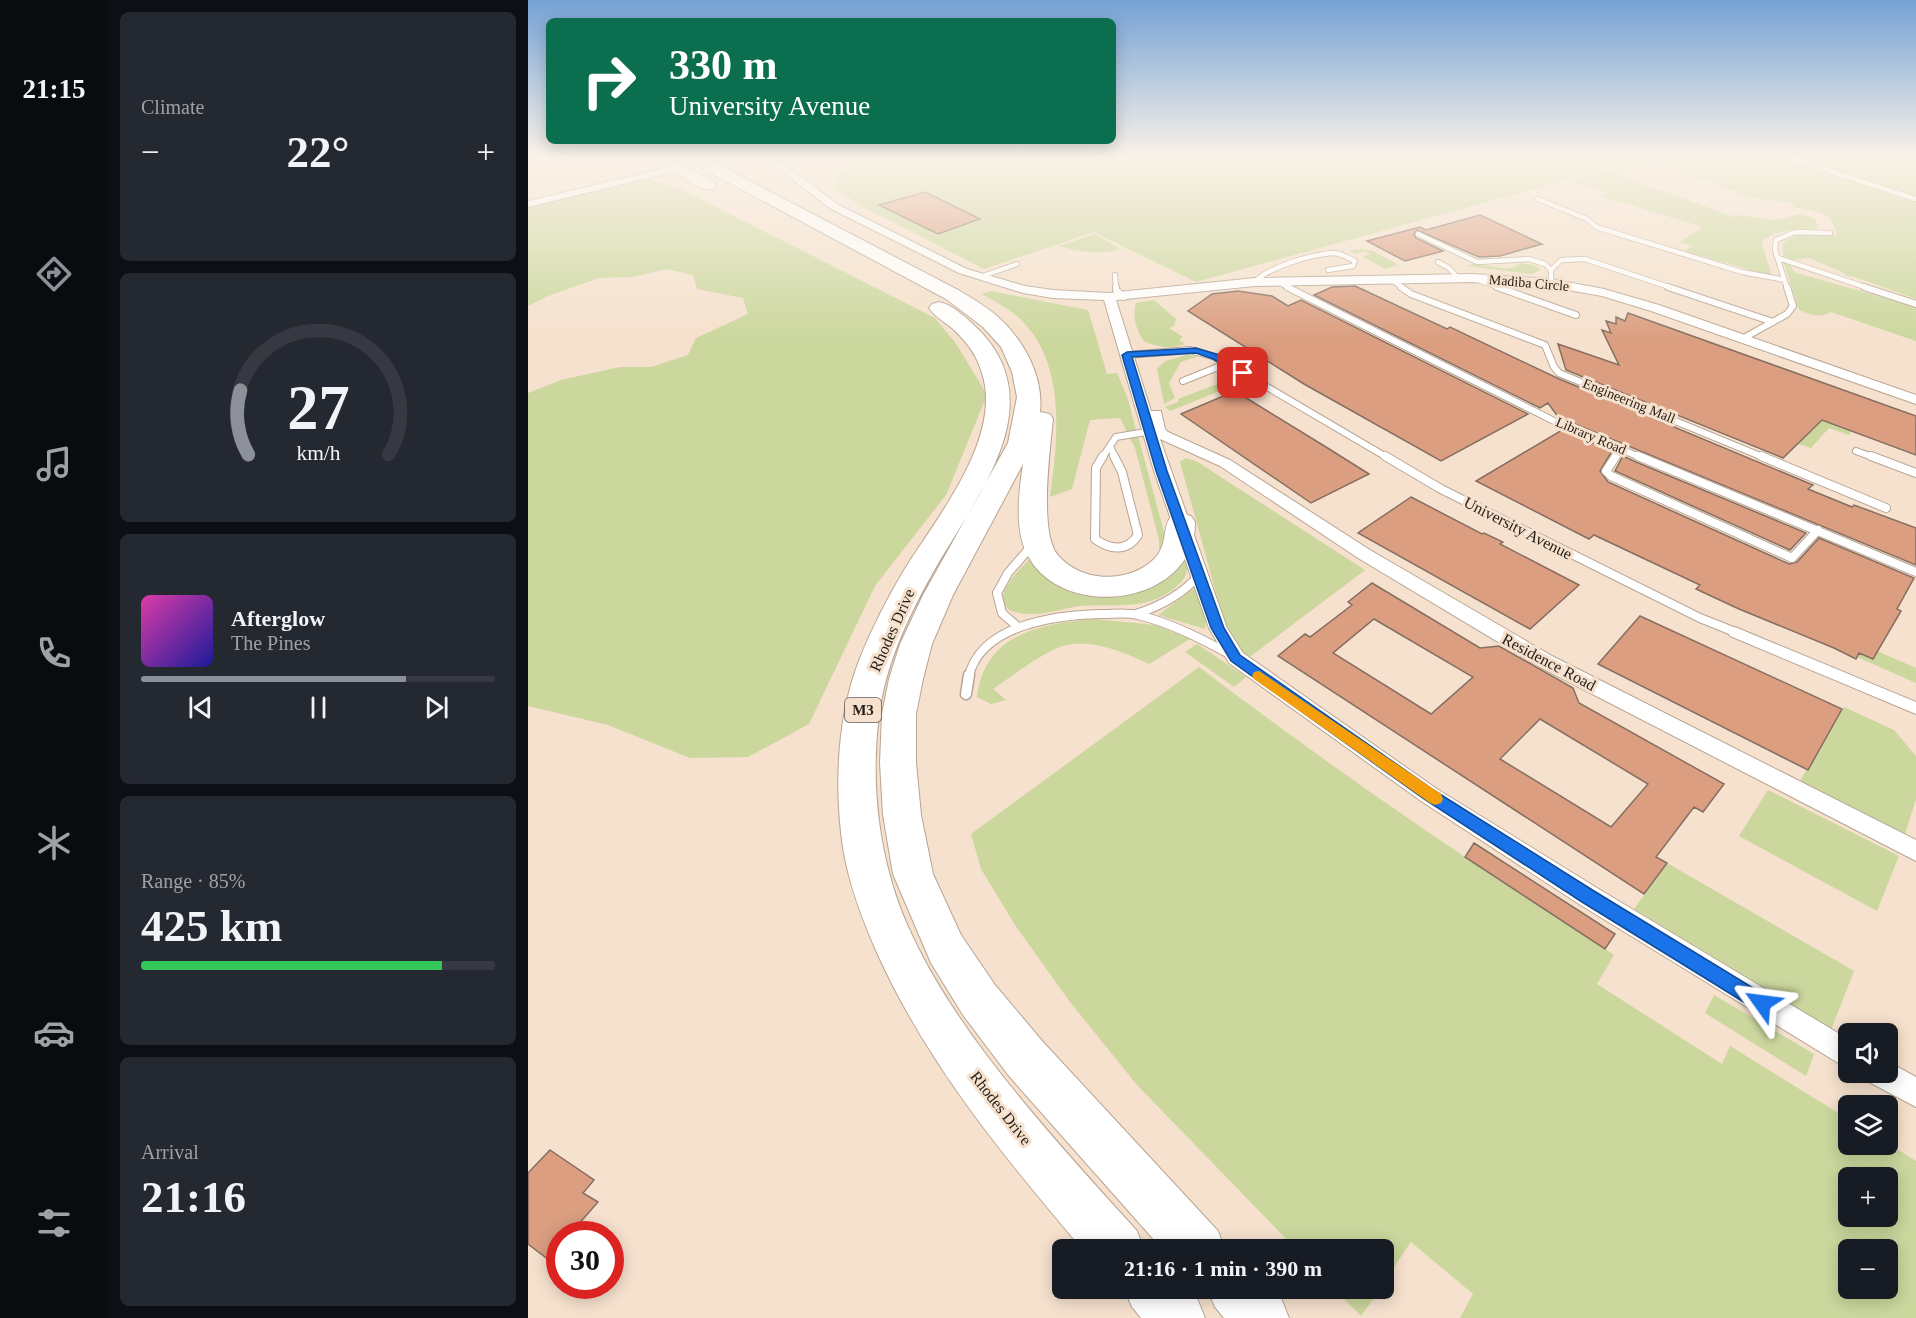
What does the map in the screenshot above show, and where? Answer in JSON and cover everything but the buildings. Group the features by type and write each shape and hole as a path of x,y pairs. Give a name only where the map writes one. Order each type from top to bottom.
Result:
{"highway":[{"name":"Rhodes Drive","path":"816,218 966,286 991,322 1011,345 1026,379 1028,410 1021,443 938,595 916,644 906,679 899,714 898,763 902,815 913,874 946,949 979,1000 1026,1059 1189,1239"},
{"name":"Rhodes Drive","path":"794,231 951,316 978,342 993,372 999,393 998,415 984,462 897,610 866,692 858,741 857,794 860,833 869,876 885,922 912,982 974,1075 1109,1239"},
{"path":"966,286 986,306 1014,328 1030,350 1039,370 1043,396 1035,473 1035,542 1051,566 1066,576 1098,587 1120,586 1146,578 1166,565 1178,547 1181,522"},
{"path":"1161,1299 1177,1318"},
{"path":"1244,1299 1261,1318"}],"street":[{"name":"Madiba Circle","path":"853,218 966,286 1039,292 1116,294 1275,281 1551,276 1630,300 1916,400"},
{"path":"1116,294 1128,302 1133,354 1162,471 1218,628 1236,658 1429,795 1588,897 1838,1049"},
{"name":"Residence Road","path":"1153,431 1196,448 1225,463 1303,516 1466,616 1545,661 1916,851"},
{"path":"1162,471 1164,461 1171,453 1196,448"},
{"name":"University Avenue","path":"1735,632 1916,708"},
{"path":"1898,1083 1916,1093"}],"lane":[{"path":"1583,218 1596,227 1742,272 1785,280"},
{"path":"1742,339 1787,314 1792,306 1775,243 1783,235 1804,231 1830,233"},
{"path":"1418,234 1478,263 1519,259 1542,262 1551,276 1561,260 1585,259 1773,322"},
{"path":"1255,282 1260,274 1272,269 1333,253 1355,261 1353,266 1328,270"},
{"path":"1778,258 1916,304"},
{"path":"1438,262 1449,268 1458,278"},
{"path":"966,286 1017,264"},
{"path":"1115,275 1116,294"},
{"path":"1473,278 1576,315"},
{"name":"Engineering Mall","path":"1390,279 1411,294 1545,345 1550,350 1554,369 1559,373 1886,508"},
{"name":"Library Road","path":"1275,281 1556,422 1916,572"},
{"name":"University Avenue","path":"1133,354 1196,350 1209,353 1441,489 1700,618 1735,632"},
{"path":"1182,381 1228,363"},
{"path":"1109,445 1122,472 1138,535 1135,542 1122,548 1100,543 1094,534 1096,468 1109,445 1116,436 1153,431"},
{"path":"1622,449 1607,466 1606,471 1611,476 1792,558 1818,530"},
{"path":"1856,451 1916,473"},
{"path":"1018,627 1002,613 997,593 1008,573 1035,542"},
{"path":"966,694 970,671 977,659 1002,636 1018,627 1063,616 1136,614 1169,601 1191,586 1198,574"},
{"path":"1136,614 1188,633 1236,658"}],"green space":[{"path":"528,218 737,218 935,318 957,345 987,395 946,495 875,586 809,724 748,757 690,758 608,725 528,706 528,393 561,380 620,367 651,367 688,355 696,338 748,314 743,298 697,289 693,275 667,269 632,277 599,278 548,296 528,306"},
{"path":"883,218 1430,218 1196,282 1094,232 984,269"},
{"path":"1671,218 1758,218 1776,220 1786,218 1813,218 1818,228 1782,231 1765,238 1762,244 1772,276 1684,251 1693,246 1680,242 1703,227"},
{"path":"1830,218 1916,218 1916,299 1855,277 1846,276 1842,272 1809,258 1791,260 1789,263 1794,272 1916,307 1916,341 1831,312 1819,315 1799,310 1783,261 1783,243 1802,234 1838,235"},
{"path":"1095,234 1120,249 1090,252 1059,246"},
{"path":"1362,249 1373,251 1399,265 1385,269 1363,257 1370,254 1364,251 1355,254 1350,251"},
{"path":"1521,263 1536,266 1541,270 1531,274 1467,266 1508,268"},
{"path":"991,291 1088,310 1107,374 1117,373 1128,399 1136,431 1127,432 1120,418 1090,420 1072,489 1050,497 1056,426 1052,378 1045,355 1034,335 1018,317 982,294"},
{"path":"1154,300 1176,319 1174,326 1169,328 1183,337 1179,340 1185,344 1164,347 1144,341 1136,323 1134,313 1136,303"},
{"path":"1187,355 1199,356 1181,362 1169,383 1175,398 1164,404 1157,369 1165,361"},
{"path":"1225,381 1232,386 1170,411 1165,407 1178,402 1178,399"},
{"path":"1822,420 1852,430 1849,435 1829,428 1811,448 1798,444"},
{"path":"1138,436 1167,543 1159,552 1159,540 1135,448 1129,437"},
{"path":"1186,458 1196,461 1365,570 1247,659 1226,629 1180,462"},
{"path":"1185,556 1187,570 1180,584 1165,595 1142,603 1080,606 1030,614 1015,612 1006,607 1003,601 1008,584 1029,560 1034,560 1090,591"},
{"path":"1196,587 1206,619 1205,629 1158,615"},
{"path":"1093,619 1155,625 1190,639 1149,664 1106,647 1082,643 1071,644 1035,660 993,689 1006,700 991,704 977,697 982,676 991,659 1003,646 1035,629 1053,624"},
{"path":"1197,644 1246,677 1234,687 1185,652"},
{"path":"1877,651 1916,668 1916,683 1857,657 1859,654 1872,659"},
{"path":"1199,667 1404,815 1614,955 1597,984 1722,1064 1730,1046 1838,1113 1838,1155 1898,1155 1898,1150 1916,1161 1916,1318 1460,1318 1473,1294 1411,1242 1394,1267 1394,1239 1286,1239 1137,1085 1070,1002 1015,925 981,869 971,834"},
{"path":"1844,707 1894,730 1916,756 1916,799 1905,834 1800,781"},
{"path":"1768,790 1899,856 1877,911 1739,836"},
{"path":"1667,863 1854,971 1831,1030 1634,909"},
{"path":"1714,995 1814,1054 1806,1076 1705,1013"},
{"path":"1344,1299 1373,1299 1361,1316"}],"slow traffic":[{"path":"1259,676 1435,799"}],"route":[{"path":"1243,373 1209,353 1196,350 1127,355 1149,431 1198,574 1218,628 1236,658 1429,795 1588,897 1762,1003"}]}
